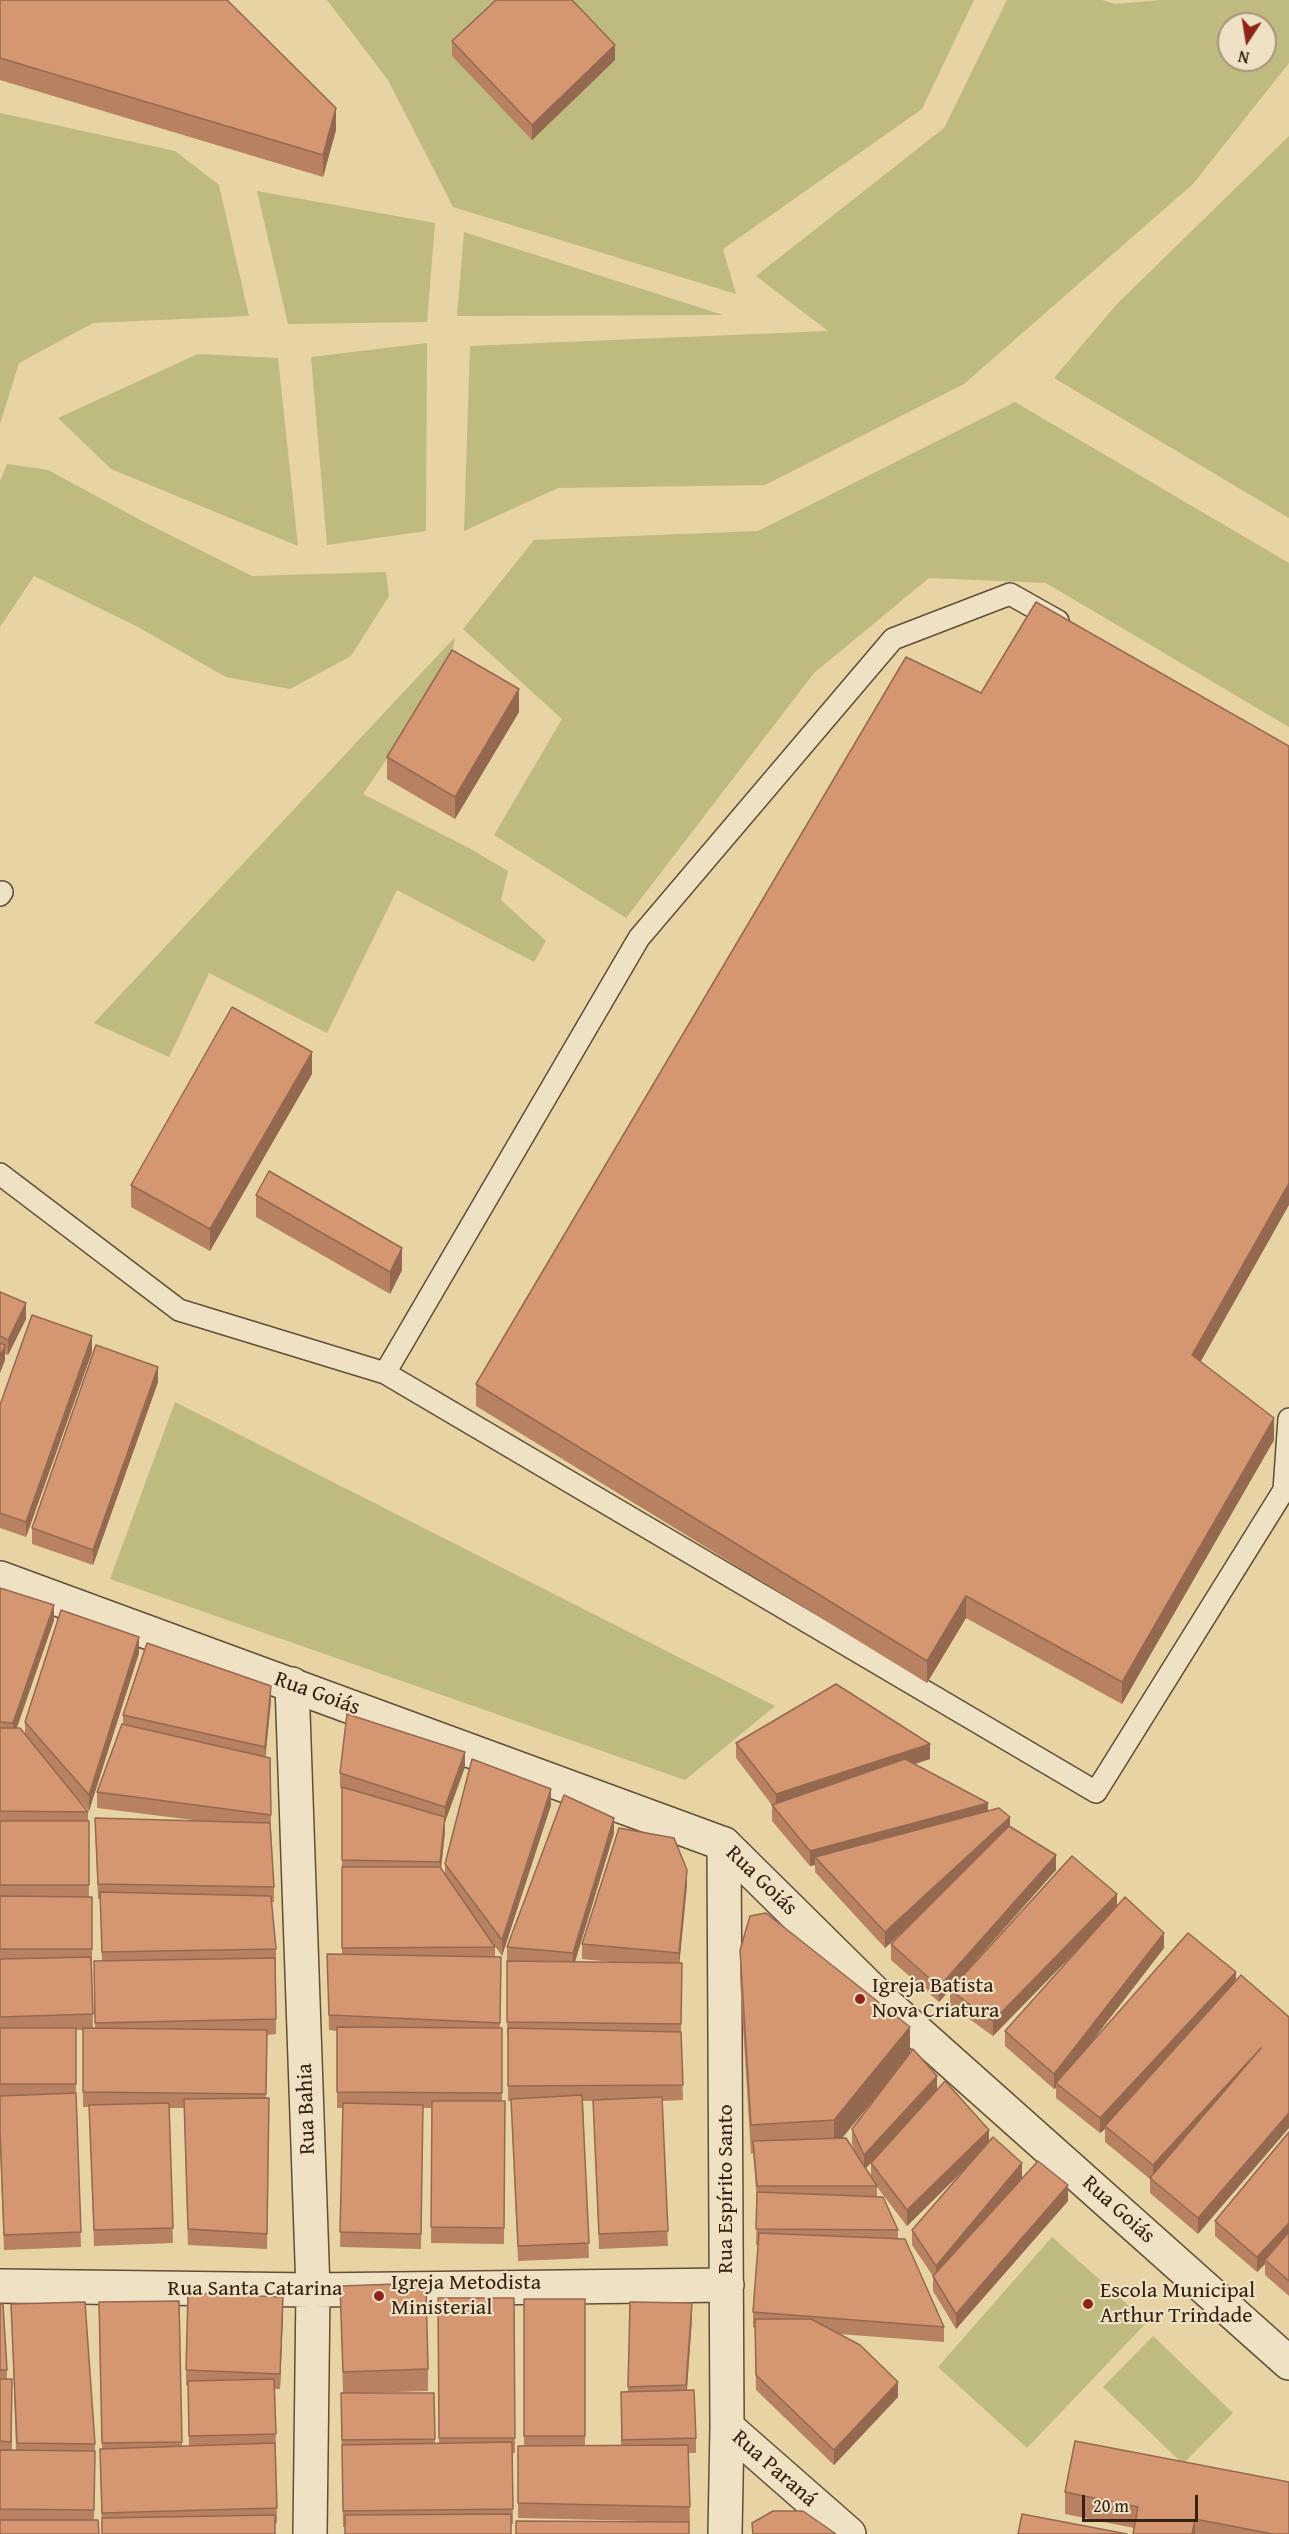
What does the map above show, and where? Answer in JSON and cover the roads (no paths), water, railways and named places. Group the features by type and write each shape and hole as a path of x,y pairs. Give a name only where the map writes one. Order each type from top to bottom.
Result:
{"street":[{"name":"Rua Goiás","path":"0,1578 724,1844 885,2003 1289,2363"},
{"name":"Rua Bahia","path":"292,1684 313,2290 310,2534"},
{"name":"Rua Espírito Santo","path":"724,1844 727,2285 725,2534"},
{"name":"Rua Santa Catarina","path":"0,2286 313,2290 727,2285"},
{"name":"Rua Paraná","path":"727,2427 849,2534"}],"lane":[{"path":"385,1373 639,938 893,639 1010,594 1072,629"},
{"path":"0,1174 179,1310 385,1373 1096,1792 1286,1492 1289,1419"}],"place":[{"name":"Igreja Batista Nova Criatura","path":"860,1999"},
{"name":"Igreja Metodista Ministerial","path":"379,2296"},
{"name":"Escola Municipal Arthur Trindade","path":"1088,2304"}]}
